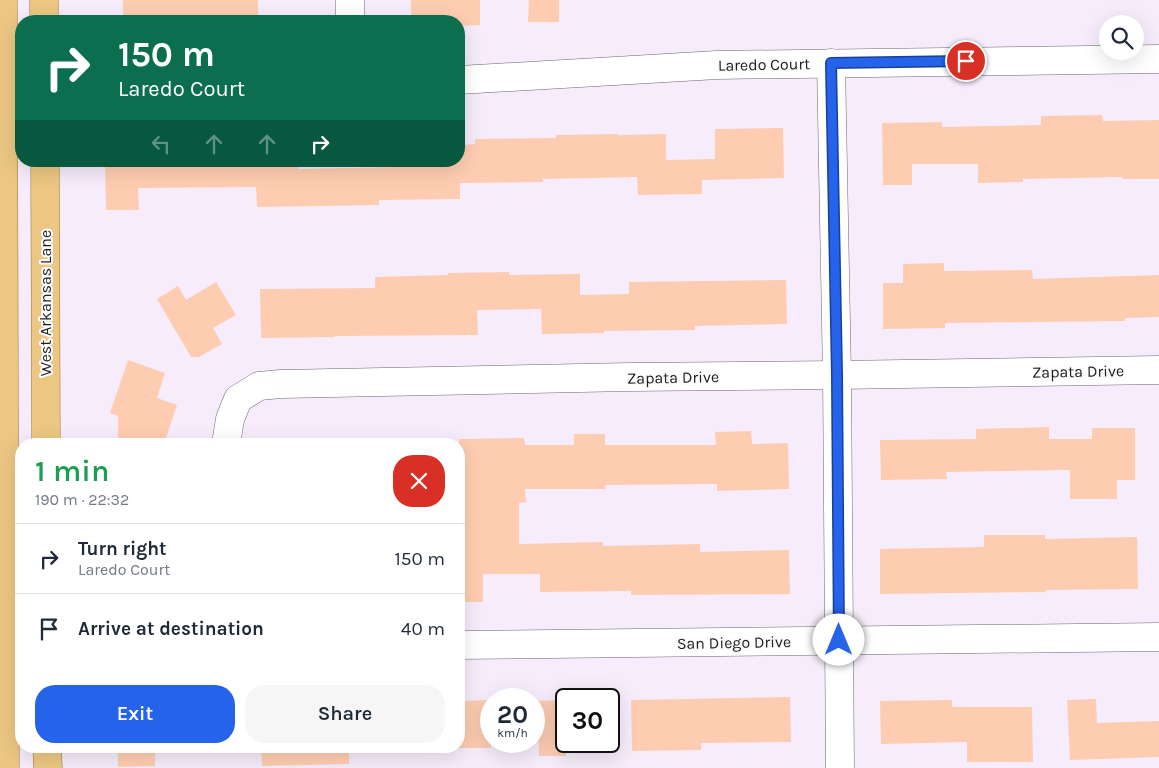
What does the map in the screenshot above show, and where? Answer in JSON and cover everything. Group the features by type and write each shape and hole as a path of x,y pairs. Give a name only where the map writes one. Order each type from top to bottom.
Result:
{"main road":[{"path":"3,0 8,86 2,253 9,645 5,768"},
{"path":"44,0 44,15"},
{"name":"West Arkansas Lane","path":"45,167 46,438"},
{"path":"48,753 48,768"}],"street":[{"path":"350,0 350,15"},
{"name":"Laredo Court","path":"465,80 717,65 1159,59"},
{"path":"831,63 837,375 840,768"},
{"name":"Zapata Drive","path":"227,438 230,419 238,399 259,386 282,384 619,377 1159,370"},
{"name":"San Diego Drive","path":"465,645 1159,636"}],"building":[{"path":"123,0 258,0 258,15 123,15"},
{"path":"411,0 480,0 480,25 465,26 465,15 411,15"},
{"path":"529,0 559,0 559,22 528,22"},
{"path":"1102,115 1103,121 1159,120 1159,179 1122,179 1122,177 1023,179 1023,182 978,183 978,164 912,164 912,185 883,185 882,123 942,122 942,127 1041,125 1041,116"},
{"path":"783,128 784,178 702,180 702,194 638,195 637,177 543,179 543,182 460,183 460,199 379,200 379,205 257,207 256,187 138,188 139,210 106,210 105,167 299,167 299,169 465,167 465,145 475,144 475,139 556,138 556,135 618,134 666,134 666,160 715,159 715,129"},
{"path":"944,263 944,271 1032,270 1033,279 1159,275 1159,317 1125,318 1125,321 945,323 945,328 883,329 883,283 903,283 903,264"},
{"path":"509,272 509,275 580,274 580,295 629,294 629,282 786,280 787,324 695,326 695,330 542,334 541,309 477,310 478,335 261,338 260,289 375,288 375,277"},
{"path":"216,282 236,315 213,328 222,344 199,357 191,357 157,299 178,286 186,300"},
{"path":"128,360 165,373 157,398 177,405 166,438 118,438 118,416 110,413"},
{"path":"1049,427 1049,439 1092,439 1092,428 1135,428 1135,480 1117,480 1117,499 1070,499 1070,470 946,472 947,479 881,480 880,440 976,439 976,429"},
{"path":"751,431 752,444 788,443 789,489 717,491 717,484 605,485 605,489 525,489 526,502 519,503 519,544 603,542 603,546 700,544 700,552 789,550 790,594 631,595 631,591 540,592 540,574 483,574 483,602 465,602 465,439 524,438 525,445 574,445 574,434 605,434 605,445 716,445 715,432"},
{"path":"984,535 1045,535 1045,539 1137,537 1138,589 880,594 880,549 984,547"},
{"path":"790,697 791,742 701,743 701,750 632,751 631,700"},
{"path":"1096,699 1097,723 1159,721 1159,757 1070,760 1067,700"},
{"path":"480,700 480,748 465,748 465,701"},
{"path":"555,700 555,753 566,753 566,756 539,756 539,753 545,753 545,701"},
{"path":"952,700 952,707 1032,707 1033,762 967,762 967,742 881,744 880,701"},
{"path":"118,753 155,753 155,766 118,767"},
{"path":"261,753 349,753 349,764 262,766"}],"route":[{"path":"839,640 837,375 831,63 966,61"}]}
